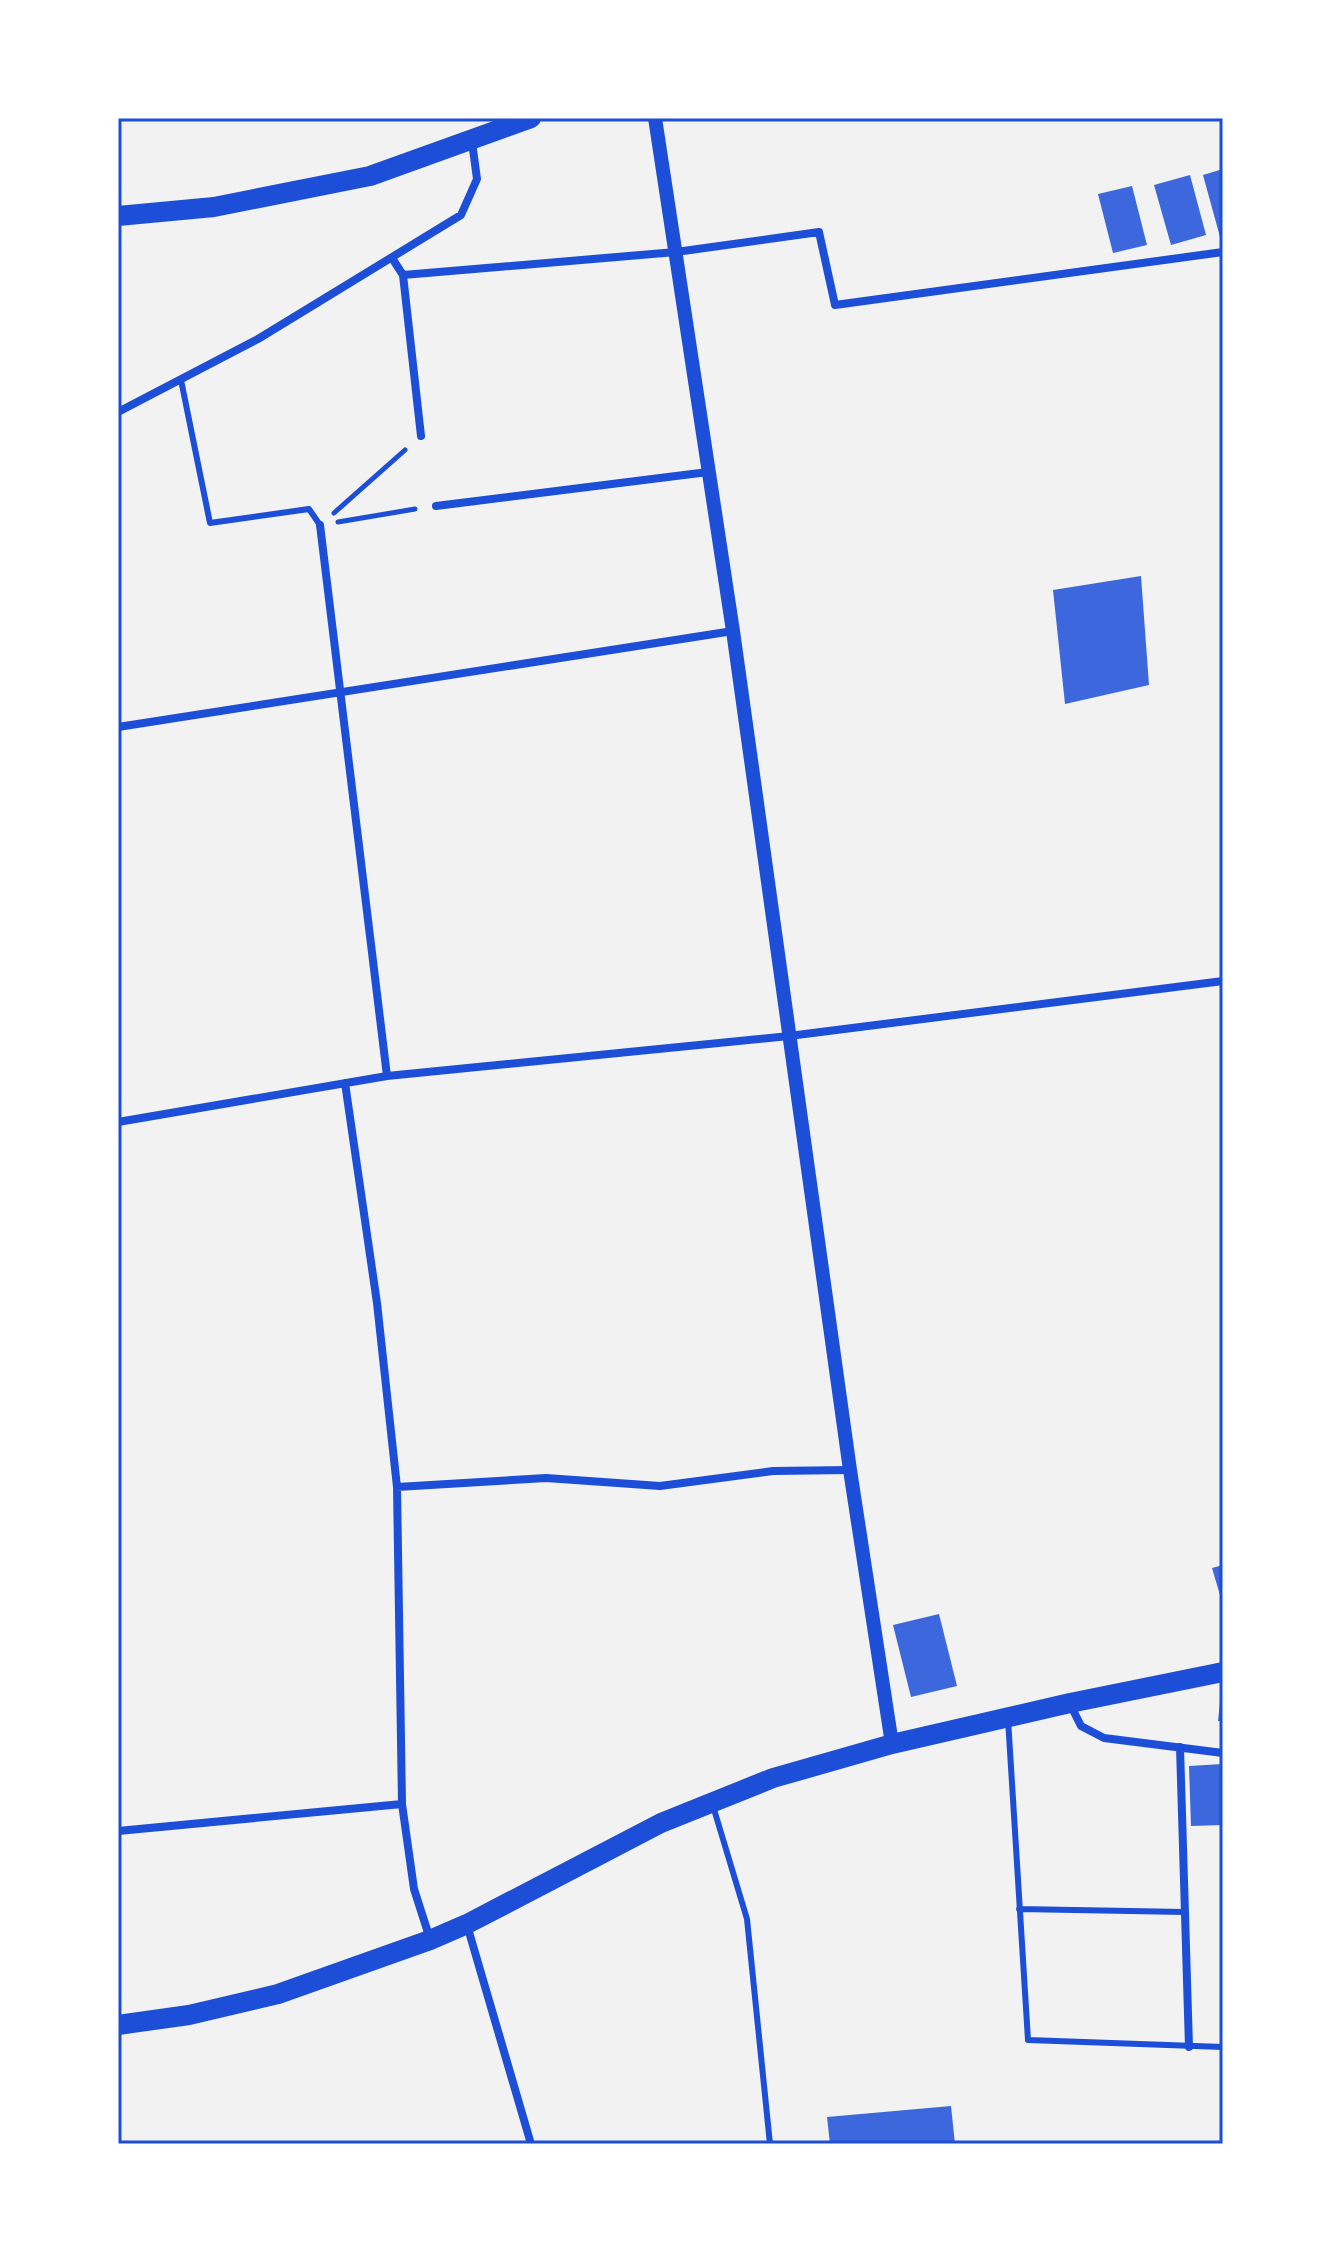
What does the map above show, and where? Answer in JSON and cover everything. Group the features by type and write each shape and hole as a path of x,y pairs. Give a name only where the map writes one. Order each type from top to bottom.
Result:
{"main road":[{"path":"118,216 214,207 370,176 472,142 531,118"},
{"path":"118,2025 189,2015 278,1994 430,1940 467,1924 661,1823 773,1778 892,1744 1223,1672"}],"street":[{"path":"655,118 733,631 850,1470 892,1744"},
{"path":"118,412 258,339 461,215 477,179 472,142"},
{"path":"403,275 676,252 819,232 835,305 1223,252"},
{"path":"392,258 403,275 421,436"},
{"path":"436,506 708,472"},
{"path":"320,525 387,1076"},
{"path":"118,727 733,631"},
{"path":"118,1122 387,1076 789,1036 1223,981"},
{"path":"345,1083 377,1303 397,1487 402,1804 414,1889 430,1940"},
{"path":"397,1487 546,1478 660,1486 773,1471 850,1470"},
{"path":"1070,1703 1081,1726 1104,1738 1223,1753"},
{"path":"1180,1747 1189,2047"},
{"path":"118,1831 402,1804"},
{"path":"467,1924 531,2144"}],"lane":[{"path":"181,380 210,523 309,509 320,525"},
{"path":"1008,1717 1028,2040 1223,2047"},
{"path":"712,1802 747,1919 770,2144"},
{"path":"1019,1909 1185,1912"}],"path":[{"path":"320,525 421,436"},
{"path":"320,525 436,506"}],"building":[{"path":"1223,169 1223,236 1220,237 1203,175"},
{"path":"1190,175 1206,235 1171,245 1154,185"},
{"path":"1132,186 1147,245 1113,253 1098,194"},
{"path":"1141,576 1149,685 1065,704 1053,590"},
{"path":"1223,1565 1223,1602 1222,1602 1212,1568"},
{"path":"939,1614 957,1686 911,1697 893,1625"},
{"path":"1221,1692 1223,1721 1218,1721"},
{"path":"1223,1764 1223,1825 1191,1826 1189,1766"},
{"path":"951,2106 955,2144 830,2144 827,2117"}]}
